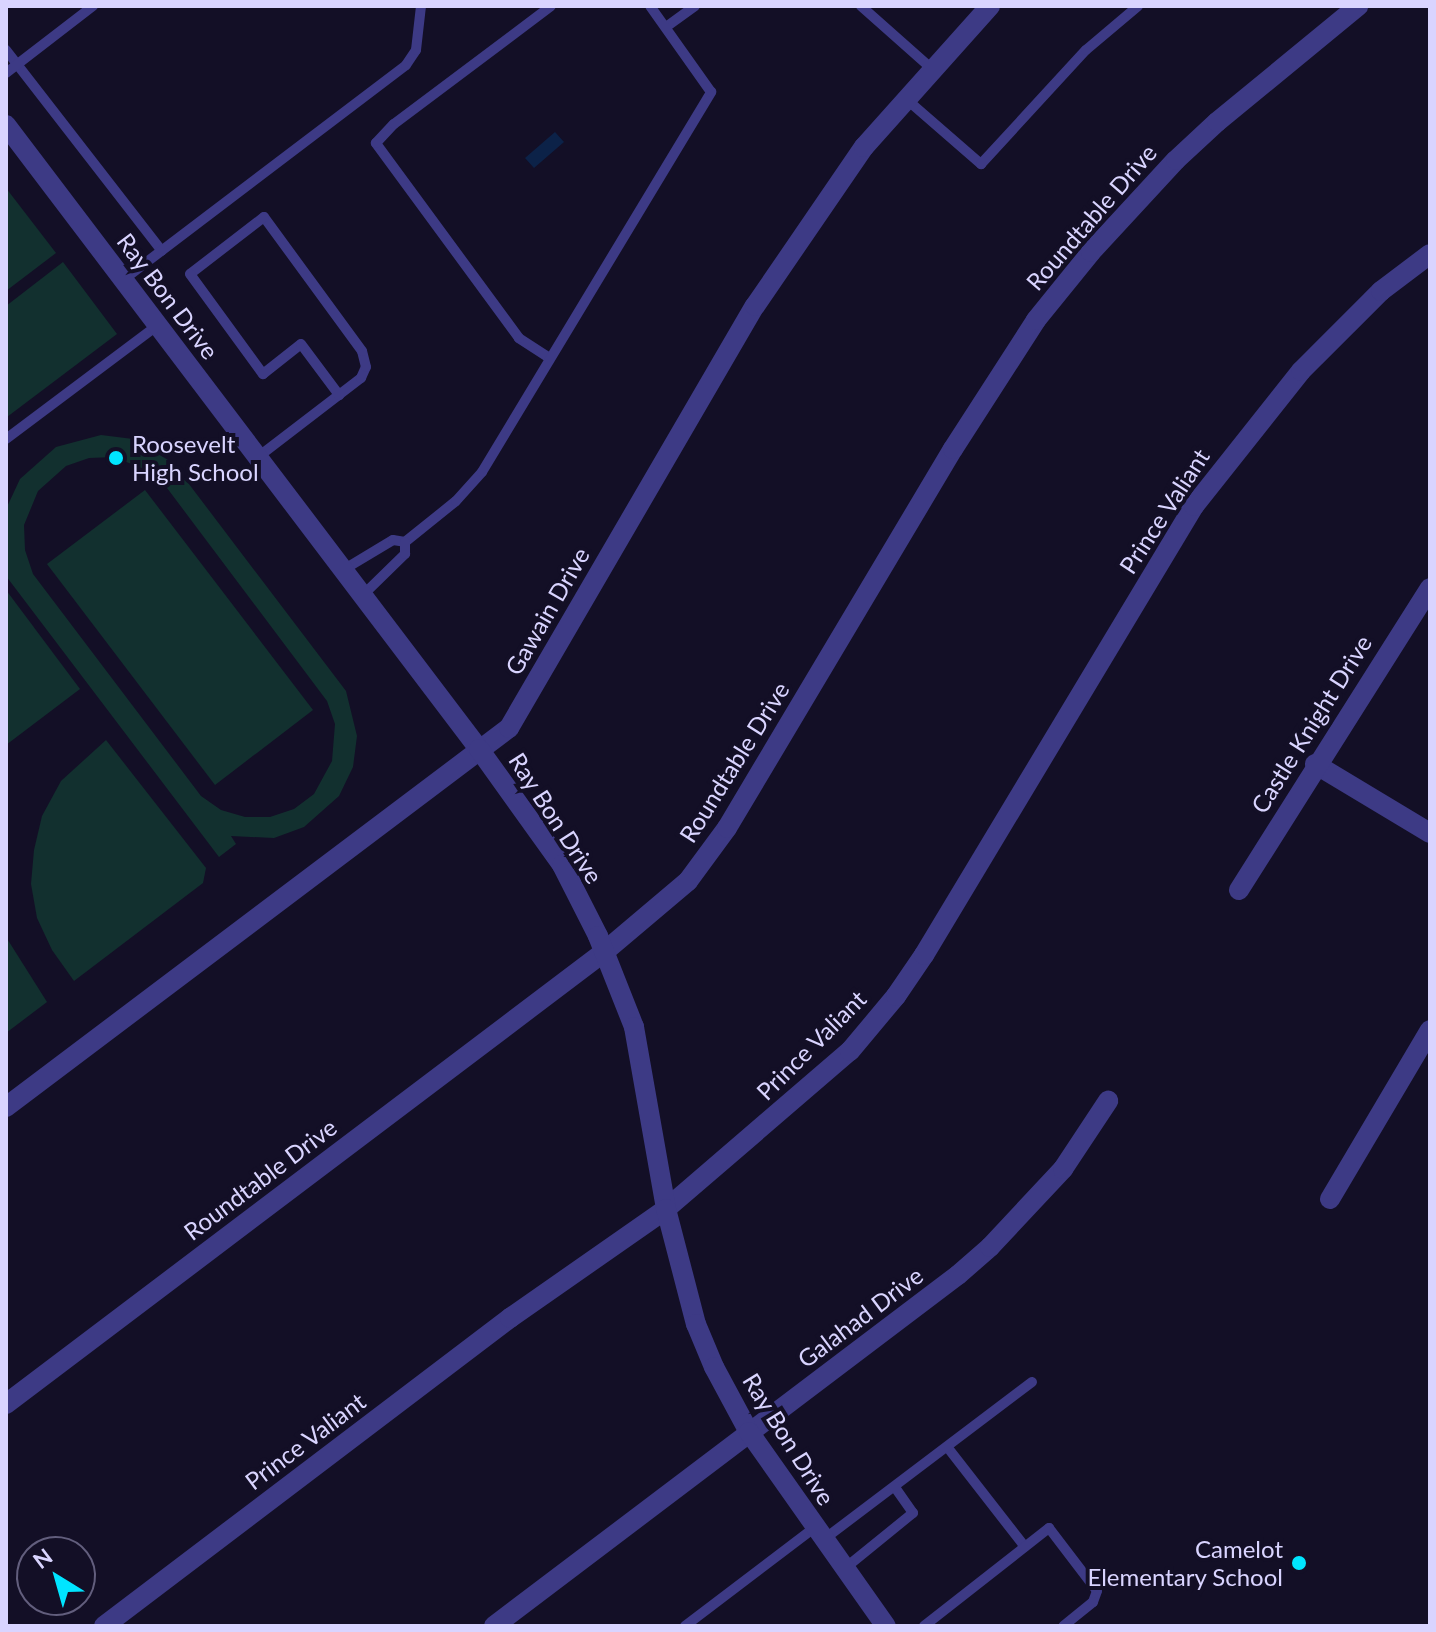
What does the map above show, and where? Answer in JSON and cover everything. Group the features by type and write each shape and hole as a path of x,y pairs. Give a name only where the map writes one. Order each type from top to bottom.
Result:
{"street":[{"name":"Gawain Drive","path":"6,1107 509,728 755,306 864,147 990,6"},
{"name":"Roundtable Drive","path":"6,1404 666,902 708,857 953,449 1036,320 1091,252 1176,160 1217,122 1358,6"},
{"name":"Ray Bon Drive","path":"6,125 479,749 562,865 604,952 634,1027 666,1209 696,1324 749,1432 883,1625"},
{"name":"Prince Valiant","path":"104,1626 510,1318 666,1209 827,1073 896,996 1194,506 1301,371 1381,291 1430,254"},
{"name":"Castle Knight Drive","path":"1239,890 1315,764 1430,588"},
{"path":"1315,764 1430,833"},
{"path":"1330,1199 1430,1030"},
{"name":"Galahad Drive","path":"494,1626 990,1247 1063,1169 1108,1101"}],"lane":[{"path":"6,73 93,6"},
{"path":"123,280 406,65 416,50 421,6"},
{"path":"548,357 519,338 376,143 394,124 551,6"},
{"path":"343,570 393,540 405,542 456,501 482,472 548,357 711,92 650,6"},
{"path":"666,27 695,6"},
{"path":"861,6 932,69"},
{"path":"905,98 981,164 1086,50 1138,6"},
{"path":"6,50 162,251"},
{"path":"258,457 339,395 361,378 366,367 362,351 264,217 190,274 263,374 301,344 339,395"},
{"path":"6,439 158,325"},
{"path":"363,595 405,554 405,542"},
{"path":"685,1626 819,1534 895,1487 1032,1382"},
{"path":"948,1448 1025,1547"},
{"path":"844,1569 913,1513 895,1487"},
{"path":"924,1626 1049,1528 1097,1591 1093,1602 1063,1626"}],"green space":[{"path":"6,188 56,253 6,291"},
{"path":"63,262 117,334 7,417 6,306"},
{"path":"101,435 133,439 173,463 346,691 357,736 353,767 339,796 304,827 274,838 231,836 236,844 219,857 6,576 6,509 20,479 56,447","holes":["114,457 149,471 167,488 327,701 335,724 332,761 314,794 294,809 270,817 245,817 221,810 201,796 33,574 25,550 24,525 38,491 66,466 89,458"]},
{"path":"145,490 313,710 215,785 47,564"},
{"path":"6,590 80,689 6,745"},
{"path":"106,740 206,868 203,883 74,981 52,950 37,918 31,884 34,850 42,816 61,781"},
{"path":"6,937 47,1002 6,1033"}],"water":[{"path":"555,132 564,142 534,168 525,158"}],"place":[{"name":"Roosevelt High School","path":"116,458"},
{"name":"Camelot Elementary School","path":"1299,1563"}]}
